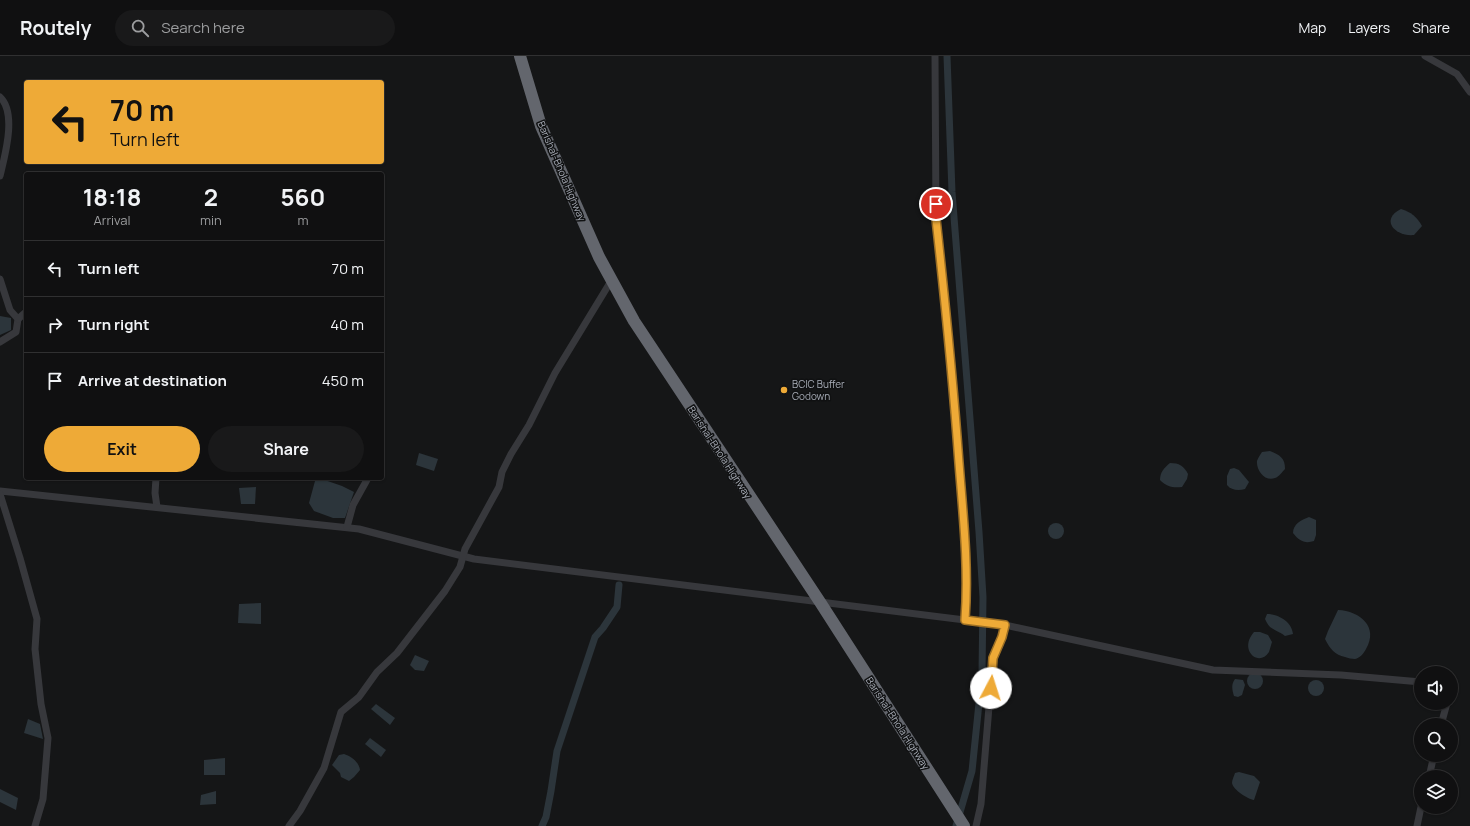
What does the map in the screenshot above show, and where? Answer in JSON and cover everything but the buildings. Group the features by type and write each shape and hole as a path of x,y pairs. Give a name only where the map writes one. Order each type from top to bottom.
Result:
{"highway":[{"name":"Barishal-Bhola Highway","path":"520,56 541,126 599,257 634,321 820,602 964,826"}],"street":[{"path":"935,56 936,219 951,363 964,529 966,605 968,620"},
{"path":"1424,56 1457,74 1470,92"},
{"path":"0,97 5,102 9,118 5,154 0,176"},
{"path":"0,279 10,310 18,319"},
{"path":"289,826 300,811 324,768 341,712 359,698 377,672 397,653 445,591 460,567 468,543 499,487 502,472 511,454 529,425 555,373 611,281"},
{"path":"0,342 16,332 18,319 24,314"},
{"path":"156,480 155,493 157,507"},
{"path":"347,528 353,505 367,480"},
{"path":"0,491 359,529 482,560 988,622 1213,670 1341,675 1414,681"},
{"path":"0,494 20,558 36,620 35,649 41,704 48,738 43,799 35,826"},
{"path":"976,826 981,804 993,658 1002,637 1005,625"},
{"path":"1417,826 1420,814"}],"shaded area":[{"path":"1401,209 1413,215 1422,226 1414,235 1401,233 1392,227 1391,218"},
{"path":"0,316 11,318 11,330 0,335"},
{"path":"1270,451 1281,457 1284,462 1285,469 1278,477 1271,479 1262,474 1257,464 1257,460 1262,452"},
{"path":"419,453 438,459 434,471 416,465"},
{"path":"1170,463 1181,466 1188,474 1182,487 1170,486 1160,480 1163,470"},
{"path":"1234,468 1239,470 1249,482 1245,489 1235,490 1227,485 1227,476 1230,469"},
{"path":"325,480 354,492 345,518 333,518 314,511 309,503 315,481"},
{"path":"256,487 255,504 241,504 239,488"},
{"path":"1309,517 1316,520 1316,535 1314,541 1305,542 1295,536 1293,530 1298,523"},
{"path":"1053,523 1059,523 1064,528 1062,537 1059,539 1053,539 1048,534 1048,528"},
{"path":"261,603 261,624 238,623 239,604"},
{"path":"1338,610 1353,613 1360,617 1369,627 1370,634 1366,649 1357,658 1354,659 1341,656 1331,649 1325,639"},
{"path":"1267,614 1276,615 1287,622 1293,634 1285,636 1271,628 1265,619"},
{"path":"1254,632 1260,632 1268,635 1272,642 1269,652 1260,658 1252,655 1249,650 1248,645"},
{"path":"415,655 429,661 424,671 415,670 410,665"},
{"path":"1255,673 1262,678 1263,681 1258,688 1255,689 1248,684 1247,681 1252,674"},
{"path":"1235,679 1243,680 1245,685 1242,695 1238,697 1234,696 1233,692 1232,685"},
{"path":"1316,680 1323,685 1324,688 1319,695 1316,696 1309,691 1308,688 1313,681"},
{"path":"376,704 395,718 390,725 371,709"},
{"path":"28,719 40,724 43,739 24,733"},
{"path":"370,738 386,750 381,757 365,744"},
{"path":"344,754 349,756 358,764 360,770 349,781 341,777 340,773 332,765 339,755"},
{"path":"225,758 225,775 204,775 204,760"},
{"path":"1239,772 1254,776 1260,782 1254,800 1241,794 1233,786 1232,782 1235,773"},
{"path":"0,789 18,798 16,810 0,802"},
{"path":"216,791 216,804 200,805 201,795"}],"waterway":[{"path":"947,56 952,192 983,597 982,674 972,771 956,826"},
{"path":"542,826 546,817 557,751 595,637 617,607 619,585"}],"place":[{"name":"BCIC Buffer Godown","path":"784,390"}],"route":[{"path":"936,204 936,219 951,363 964,529 965,620 1005,625 1002,637 993,658 991,688"}]}
